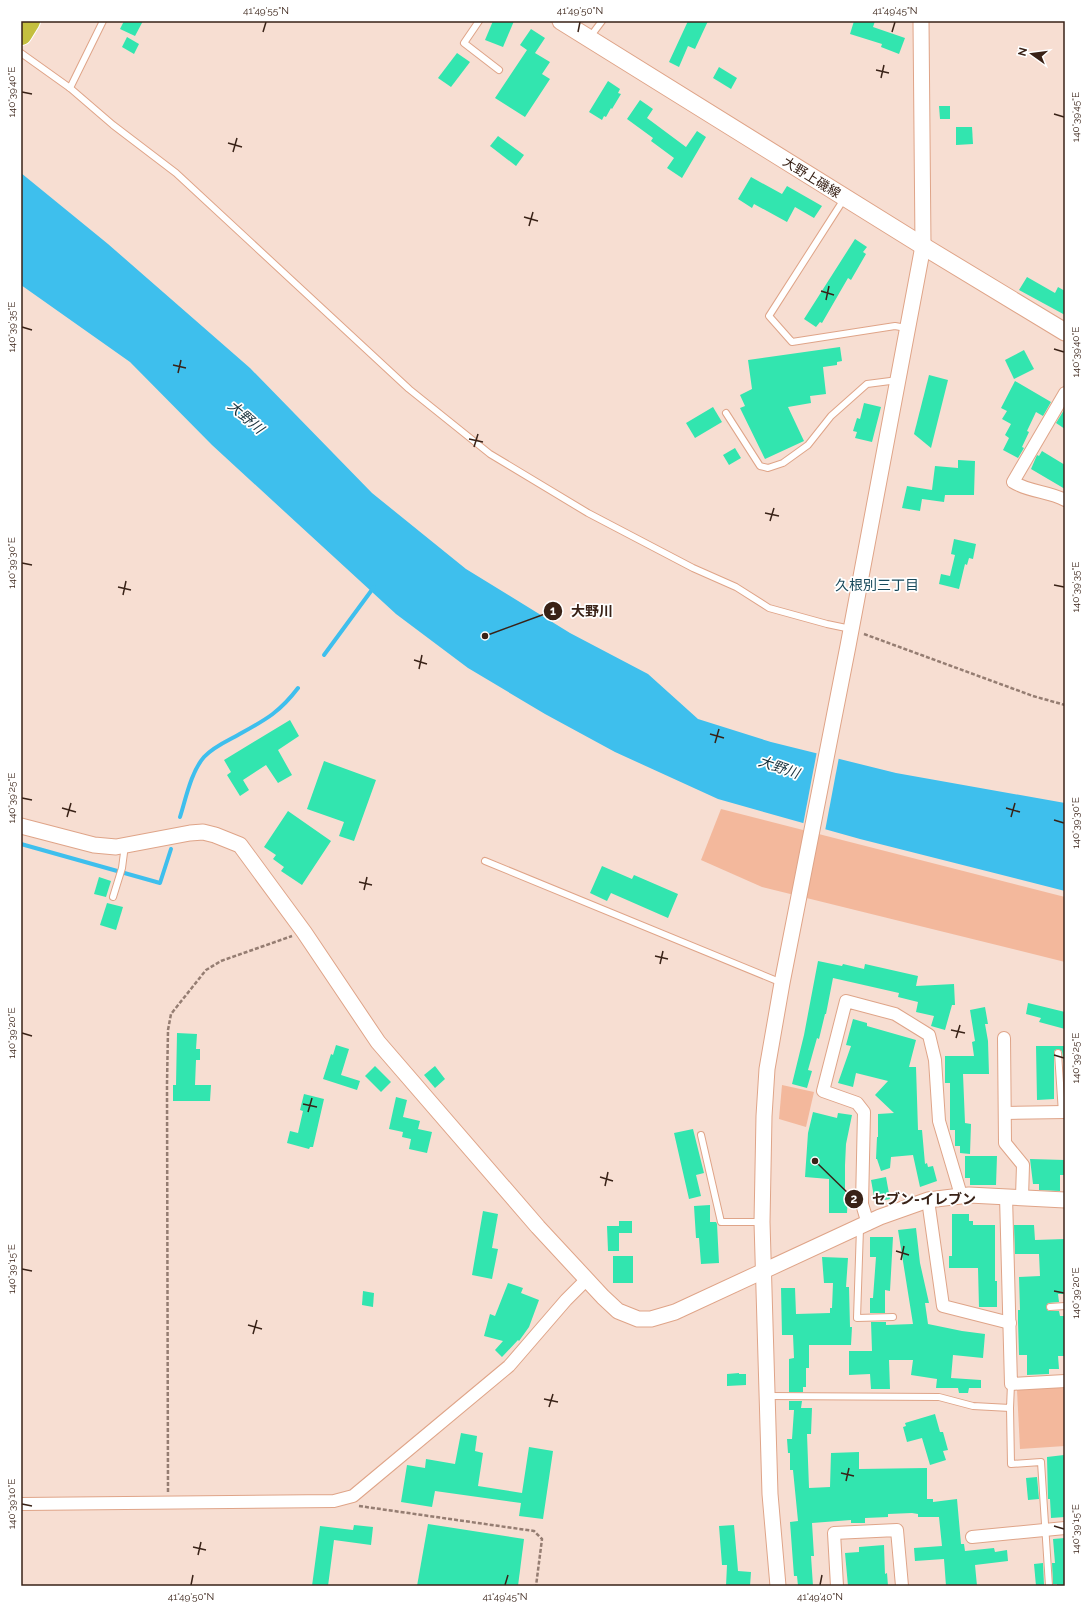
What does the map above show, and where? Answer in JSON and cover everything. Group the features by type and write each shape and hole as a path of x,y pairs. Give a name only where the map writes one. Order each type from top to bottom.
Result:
{"main road":[{"name":"大野上磯線","path":"561,21 923,246 1065,332"}],"street":[{"path":"778,1586 770,1494 762,1222 764,1116 767,1069 782,983 848,646 923,246 921,21"},
{"path":"1065,393 1013,482 1023,488 1056,495 1065,500"},
{"path":"21,826 94,845 116,847 190,833 203,832 226,839 240,846 304,932 378,1042 538,1227 618,1311 638,1319 651,1319 675,1312 880,1217 928,1200 961,1195 1065,1200"},
{"path":"864,1225 862,1204 864,1112 857,1103 824,1091 846,1001 895,1014 929,1035 935,1060 939,1121 961,1195"},
{"path":"1004,1038 1005,1143 1023,1165 1022,1197"},
{"path":"1005,1113 1064,1113"},
{"path":"1006,1196 1011,1384 1065,1381"},
{"path":"928,1200 943,1306 1010,1323"},
{"path":"21,1504 334,1501 353,1496 509,1366 566,1300 587,1279"},
{"path":"972,1537 1065,1528"},
{"path":"837,1586 834,1533 897,1530 902,1586"}],"lane":[{"path":"70,88 103,21"},
{"path":"479,21 464,44 499,70"},
{"path":"589,38 602,21"},
{"path":"21,53 70,88 113,125 176,173 409,389 490,454 588,513 693,568 736,587 769,608 827,624 851,628"},
{"path":"845,197 769,316 792,342 896,326 908,329"},
{"path":"726,413 760,466 768,468 783,463 808,445 831,416 867,384 898,380"},
{"path":"113,897 120,877 125,845"},
{"path":"485,862 782,983"},
{"path":"1058,1053 1064,1113"},
{"path":"701,1135 720,1222 762,1222"},
{"path":"864,1225 856,1318 892,1317"},
{"path":"1050,1307 1065,1306"},
{"path":"1011,1384 1011,1464 1041,1462 1049,1586"},
{"path":"766,1396 939,1397 973,1406 1010,1408"}],"path":[{"path":"851,628 897,647 1033,696 1065,705"},
{"path":"168,1502 167,1084 168,1030 171,1014 206,970 221,961 304,932"},
{"path":"353,1496 358,1506 534,1531 542,1539 536,1586"}],"shaded area":[{"path":"721,809 1065,897 1065,962 762,887 701,860"},
{"path":"782,1085 814,1092 806,1127 779,1119"},
{"path":"1065,1387 1065,1446 1020,1449 1017,1390"}],"water":[{"path":"21,173 108,244 250,368 372,493 466,569 570,633 648,674 698,719 771,742 896,773 1065,803 1065,891 860,839 718,799 615,752 545,714 468,668 396,614 212,445 130,362 21,285"}],"pier":[{"path":"817,751 839,757 825,831 803,825"}],"building":[{"path":"124,21 143,21 135,36 120,29"},
{"path":"493,21 514,21 503,47 485,40"},
{"path":"688,21 708,21 695,49 688,46 679,67 669,62"},
{"path":"854,21 875,21 873,27 905,38 899,54 881,47 882,44 850,34"},
{"path":"531,29 545,38 535,53 550,62 542,74 550,79 525,117 495,98 527,50 520,45"},
{"path":"127,37 139,44 134,54 122,47"},
{"path":"457,53 470,62 451,87 438,78"},
{"path":"719,67 737,78 731,89 713,78"},
{"path":"608,81 620,89 618,93 621,94 612,109 611,108 606,117 604,116 602,120 589,112"},
{"path":"640,100 653,109 647,118 686,147 697,131 706,137 682,178 667,168 674,158 651,141 653,138 627,119"},
{"path":"939,106 950,106 950,119 940,119"},
{"path":"956,127 972,127 973,144 956,145"},
{"path":"498,136 524,155 516,166 490,146"},
{"path":"751,177 782,194 787,186 822,206 814,218 795,207 787,222 754,204 752,208 738,199"},
{"path":"855,239 867,247 863,252 866,254 851,280 848,278 822,323 820,322 816,327 804,319"},
{"path":"1027,277 1055,293 1058,287 1065,291 1065,315 1019,290"},
{"path":"840,347 842,361 837,362 837,365 823,367 826,394 810,396 811,403 788,407 804,441 765,459 740,408 745,406 740,395 752,389 748,360"},
{"path":"1024,350 1034,369 1014,379 1005,360"},
{"path":"929,375 948,380 931,448 914,434"},
{"path":"1015,381 1051,402 1043,416 1036,412 1027,431 1029,432 1022,447 1024,448 1018,458 1003,450 1009,438 1005,435 1011,424 1002,419 1007,411 1001,408"},
{"path":"864,403 881,407 872,442 855,438 857,432 853,431 857,418 860,419"},
{"path":"713,407 722,422 695,438 686,423"},
{"path":"1065,410 1065,429 1056,423"},
{"path":"735,448 741,458 729,465 723,455"},
{"path":"1042,451 1065,465 1065,489 1031,469 1037,455 1039,456"},
{"path":"958,460 975,461 974,495 945,495 944,502 922,499 920,511 902,508 907,486 932,490 935,466 958,468"},
{"path":"954,539 976,544 973,559 969,558 967,565 965,564 959,589 939,584 941,574 950,576 955,555 951,554"},
{"path":"290,720 299,736 278,750 292,775 278,783 266,765 243,780 249,790 240,796 227,775 231,772 224,760"},
{"path":"324,761 376,780 354,841 339,836 344,822 307,809"},
{"path":"288,811 331,841 302,885 281,871 284,867 273,859 276,855 264,847"},
{"path":"602,866 632,879 634,875 678,894 668,918 611,893 607,901 590,893"},
{"path":"99,877 111,881 106,897 94,894"},
{"path":"107,903 123,907 116,930 100,925"},
{"path":"818,961 842,966 843,964 864,969 865,964 918,976 916,986 954,984 955,1005 952,1005 945,1030 931,1026 934,1016 916,1012 918,1002 898,997 899,993 833,978 826,1014 819,1039 817,1038 808,1070 812,1071 807,1088 792,1084 804,1035"},
{"path":"1028,1003 1065,1012 1065,1029 1039,1022 1041,1018 1026,1014"},
{"path":"985,1007 988,1024 985,1024 988,1041 989,1074 963,1074 965,1123 971,1124 970,1154 960,1153 960,1146 955,1146 955,1130 950,1130 950,1083 945,1083 945,1056 974,1056 972,1042 975,1041 970,1010"},
{"path":"853,1019 867,1023 867,1026 916,1040 909,1067 916,1067 918,1130 922,1130 925,1164 927,1163 928,1167 933,1166 937,1181 920,1187 913,1155 891,1157 890,1168 881,1171 876,1159 878,1114 894,1113 875,1095 888,1081 856,1073 853,1087 838,1083 851,1046 846,1045"},
{"path":"177,1033 197,1034 196,1049 200,1049 200,1060 196,1060 195,1085 211,1085 210,1101 173,1101 173,1085 176,1085"},
{"path":"336,1045 349,1049 341,1075 360,1081 357,1090 323,1079 331,1054 333,1055"},
{"path":"1036,1046 1065,1046 1065,1070 1062,1051 1057,1049 1054,1051 1054,1099 1037,1100"},
{"path":"375,1066 391,1082 381,1092 365,1076"},
{"path":"435,1066 445,1079 435,1088 424,1075"},
{"path":"304,1094 324,1099 313,1147 310,1147 309,1149 287,1143 290,1131 298,1133 303,1111 300,1110"},
{"path":"396,1097 407,1100 403,1117 420,1121 418,1129 432,1132 427,1153 409,1149 411,1139 402,1137 403,1132 389,1129"},
{"path":"813,1112 837,1118 838,1113 852,1115 846,1144 845,1195 848,1196 847,1213 829,1213 829,1179 805,1177 808,1133"},
{"path":"693,1129 704,1173 696,1175 701,1196 689,1199 674,1133"},
{"path":"965,1156 997,1156 996,1185 970,1185 970,1178 965,1178"},
{"path":"1030,1159 1065,1160 1065,1175 1060,1175 1060,1191 1039,1190 1039,1184 1033,1184"},
{"path":"886,1177 890,1199 875,1202 871,1180"},
{"path":"710,1205 710,1222 716,1222 717,1224 719,1263 701,1264 699,1238 696,1238 694,1206"},
{"path":"483,1211 498,1214 492,1248 498,1249 492,1279 472,1275"},
{"path":"952,1214 969,1214 969,1221 973,1221 973,1225 995,1225 995,1281 997,1281 997,1307 979,1307 978,1268 949,1268 949,1256 952,1256"},
{"path":"619,1221 632,1221 632,1233 619,1233 619,1251 608,1251 607,1226 619,1226"},
{"path":"1014,1225 1034,1225 1035,1240 1065,1239 1065,1294 1058,1294 1059,1302 1048,1303 1046,1307 1048,1311 1059,1311 1060,1316 1064,1316 1064,1356 1058,1356 1059,1369 1049,1369 1049,1374 1027,1375 1027,1355 1019,1355 1019,1277 1040,1276 1039,1254 1015,1254"},
{"path":"916,1228 920,1263 929,1303 925,1303 928,1324 985,1334 983,1358 953,1355 951,1378 981,1380 981,1388 969,1388 968,1393 959,1393 958,1388 936,1388 937,1379 911,1375 913,1360 889,1360 890,1389 871,1389 870,1374 849,1375 849,1351 872,1351 871,1322 886,1322 886,1325 913,1324 898,1230"},
{"path":"870,1237 893,1237 890,1291 885,1290 885,1313 870,1313 870,1298 873,1298 876,1257 870,1257"},
{"path":"613,1256 633,1256 633,1283 613,1283"},
{"path":"822,1257 848,1258 846,1287 849,1287 850,1327 852,1327 851,1345 809,1345 809,1368 806,1368 806,1387 803,1387 803,1392 789,1392 789,1359 794,1358 793,1335 782,1335 781,1288 795,1288 796,1314 830,1313 830,1308 832,1308 833,1283 824,1283"},
{"path":"508,1283 523,1288 521,1293 539,1300 529,1327 519,1341 518,1340 502,1357 495,1350 503,1341 484,1336 490,1314 495,1316"},
{"path":"363,1291 374,1293 373,1307 362,1305"},
{"path":"727,1374 746,1374 746,1385 727,1386"},
{"path":"789,1401 802,1401 801,1408 812,1408 811,1434 807,1434 809,1488 830,1487 831,1453 859,1452 859,1469 927,1468 927,1499 933,1499 933,1502 957,1499 961,1544 964,1544 965,1551 994,1548 995,1552 1007,1550 1008,1561 975,1565 977,1586 946,1586 944,1559 915,1561 914,1548 942,1546 939,1517 918,1517 918,1514 912,1513 888,1514 888,1517 865,1518 865,1523 851,1523 851,1520 812,1523 814,1556 811,1556 813,1586 798,1586 797,1576 794,1576 790,1522 798,1521 793,1470 790,1470 790,1453 788,1453 787,1439 792,1439 794,1410 789,1410"},
{"path":"935,1414 940,1432 943,1432 948,1450 943,1451 946,1460 930,1465 922,1438 907,1442 903,1427 906,1426 905,1423"},
{"path":"461,1433 477,1436 475,1451 483,1453 478,1486 522,1493 529,1447 553,1451 543,1519 519,1516 521,1503 435,1491 432,1507 401,1502 407,1465 425,1468 426,1459 455,1464"},
{"path":"1064,1455 1065,1517 1051,1518 1050,1499 1048,1499 1047,1457"},
{"path":"1037,1477 1039,1499 1028,1500 1026,1478"},
{"path":"428,1524 524,1539 518,1586 417,1586"},
{"path":"354,1525 373,1527 371,1545 334,1540 328,1586 312,1586 320,1526 353,1530"},
{"path":"734,1525 738,1571 751,1572 750,1586 726,1586 727,1565 722,1565 719,1526"},
{"path":"1065,1538 1065,1586 1057,1586 1057,1584 1053,1584 1052,1563 1055,1563 1053,1539"},
{"path":"884,1545 885,1574 887,1573 888,1586 848,1586 845,1553 859,1552 859,1547"},
{"path":"1043,1563 1044,1585 1036,1586 1034,1564"}],"waterway":[{"path":"324,655 374,587"},
{"path":"180,817 192,778 199,763 204,757 216,747 256,725 278,710 298,688"},
{"path":"21,844 160,883 171,849"}],"place":[{"name":"大野川","path":"485,636"},
{"name":"セブン-イレブン","path":"815,1161"}],"district":[{"name":"久根別三丁目","path":"877,585"}]}
